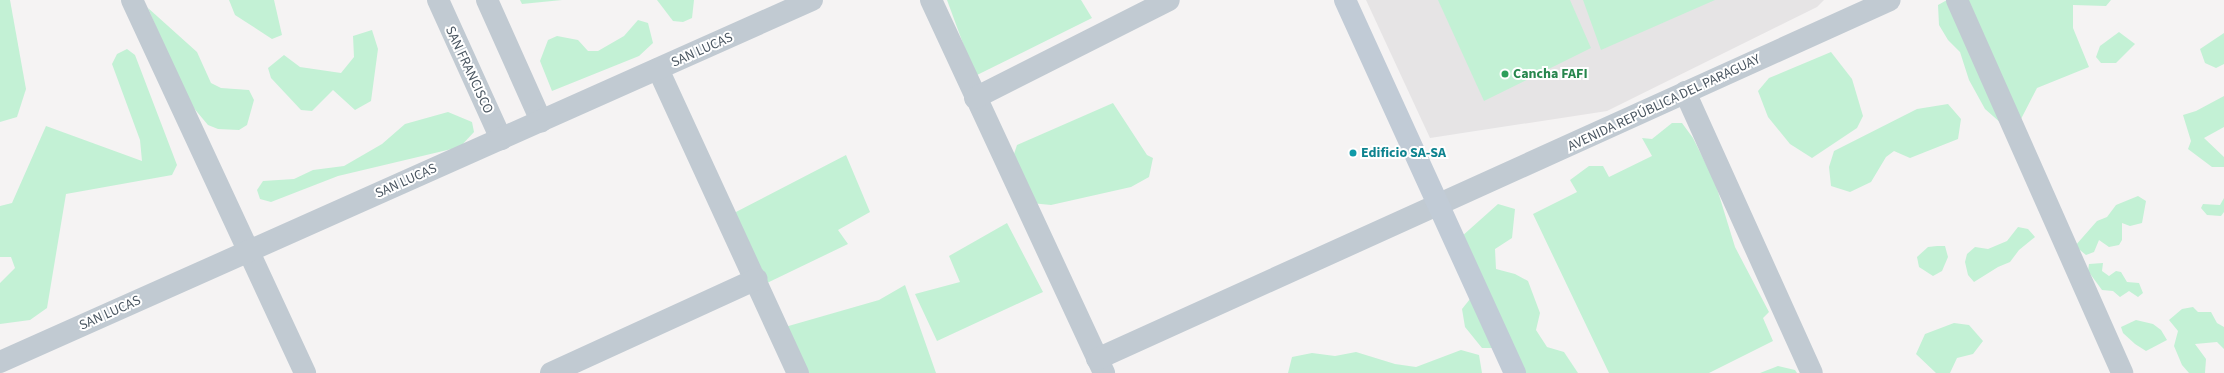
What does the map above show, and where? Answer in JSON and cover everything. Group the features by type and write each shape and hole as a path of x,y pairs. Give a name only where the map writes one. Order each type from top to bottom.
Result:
{"street":[{"path":"132,0 247,252 305,373"},
{"name":"SAN FRANCISCO","path":"438,0 501,139"},
{"path":"487,0 541,121"},
{"name":"SAN LUCAS","path":"0,362 812,0"},
{"path":"931,0 1100,366"},
{"path":"975,98 1169,0"},
{"path":"1345,0 1514,373"},
{"name":"AVENIDA REPÚBLICA DEL PARAGUAY","path":"1100,366 1685,92 1890,0"},
{"path":"1957,0 2122,373"},
{"path":"658,69 798,373"},
{"path":"1685,92 1812,373"},
{"path":"551,373 756,279"}],"shaded area":[{"path":"1366,0 1824,0 1817,7 1607,111 1430,138"}],"green space":[{"path":"0,0 10,0 26,89 17,117 0,122"},
{"path":"229,0 274,0 282,35 272,39 235,15"},
{"path":"520,0 562,0 522,4"},
{"path":"657,0 694,0 692,18 683,22 673,21"},
{"path":"947,0 1081,0 1092,18 975,76"},
{"name":"Cancha FAFI","path":"1438,0 1570,0 1591,48 1484,101"},
{"path":"1583,0 1715,0 1601,50"},
{"path":"1947,0 2111,0 2106,6 2073,5 2073,28 2089,67 2037,88 2021,119 2002,124 1985,109 1969,80 1960,52 1948,40 1939,25 1938,5"},
{"path":"148,8 197,52 211,83 221,88 249,90 254,100 247,125 239,130 218,129 208,125 187,100"},
{"path":"638,20 648,23 653,43 639,56 552,91 540,61 548,40 557,36 578,40 588,51 598,51 624,36"},
{"path":"372,30 378,49 371,101 355,110 333,90 312,111 301,110 271,78 268,68 284,55 300,67 341,73 354,57 353,36"},
{"path":"2119,32 2135,44 2116,63 2101,63 2096,57 2100,46"},
{"path":"2224,33 2224,64 2216,68 2205,63 2200,49"},
{"path":"127,49 135,55 177,165 172,175 66,194 47,308 30,320 0,324 0,283 15,268 11,257 0,257 0,206 12,203 46,126 142,161 140,140 112,64 117,54"},
{"path":"1831,52 1852,79 1863,116 1857,128 1812,158 1790,144 1768,117 1758,91 1769,78"},
{"path":"2224,96 2224,127 2204,138 2224,157 2224,167 2212,167 2188,149 2191,141 2183,115 2196,111"},
{"path":"1113,103 1147,155 1153,158 1149,177 1131,187 1051,205 1031,203 1010,166 1017,145"},
{"path":"1948,104 1961,119 1958,139 1910,158 1894,151 1886,157 1871,182 1850,192 1831,186 1829,167 1834,151 1917,109"},
{"path":"448,112 472,122 474,132 460,147 338,176 271,202 260,199 257,190 263,181 294,179 313,170 344,166 382,144 405,124"},
{"path":"1672,123 1682,123 1693,138 1715,182 1735,247 1769,312 1763,318 1773,341 1709,373 1609,373 1533,214 1577,192 1570,180 1589,166 1603,166 1609,177 1652,156 1642,138 1652,139"},
{"path":"846,155 870,212 838,230 848,244 767,283 734,213"},
{"path":"2138,196 2146,201 2142,223 2130,226 2122,223 2122,240 2119,245 2109,247 2099,240 2094,252 2086,255 2075,246 2097,221 2107,217 2116,205"},
{"path":"2224,198 2224,212 2221,216 2207,215 2201,208 2203,204 2220,205"},
{"path":"1498,204 1515,209 1512,238 1495,249 1496,269 1515,274 1528,281 1540,313 1536,330 1547,347 1564,352 1578,373 1507,373 1496,348 1482,348 1465,327 1462,309 1470,299 1461,237"},
{"path":"1007,223 1043,292 937,341 915,294 960,282 949,256"},
{"path":"2018,227 2028,229 2035,237 2019,250 2010,262 1998,267 1974,282 1968,275 1965,262 1967,254 1975,247 1988,249 2007,241"},
{"path":"1945,246 1948,257 1942,271 1933,276 1919,267 1917,257 1928,247"},
{"path":"2103,263 2102,271 2109,276 2116,271 2121,272 2127,282 2139,283 2143,293 2138,297 2129,291 2120,297 2113,291 2102,290 2088,271 2089,264"},
{"path":"905,285 936,373 805,373 785,327 879,300"},
{"path":"2193,307 2198,312 2211,312 2217,323 2224,327 2224,349 2217,342 2195,344 2206,359 2205,373 2189,373 2182,365 2174,346 2178,331 2169,320 2182,309"},
{"path":"2136,320 2153,324 2161,330 2167,340 2146,351 2135,344 2123,333 2121,327"},
{"path":"1954,323 1969,325 1983,341 1973,354 1957,358 1950,373 1936,373 1916,354 1925,334"},
{"path":"1461,350 1479,355 1482,373 1288,373 1292,357 1312,353 1335,356 1356,352 1395,364 1416,367"},
{"path":"1778,366 1795,370 1797,373 1760,373"}],"place":[{"name":"Cancha FAFI","path":"1505,74"},
{"name":"Edificio SA-SA","path":"1353,153"}]}
